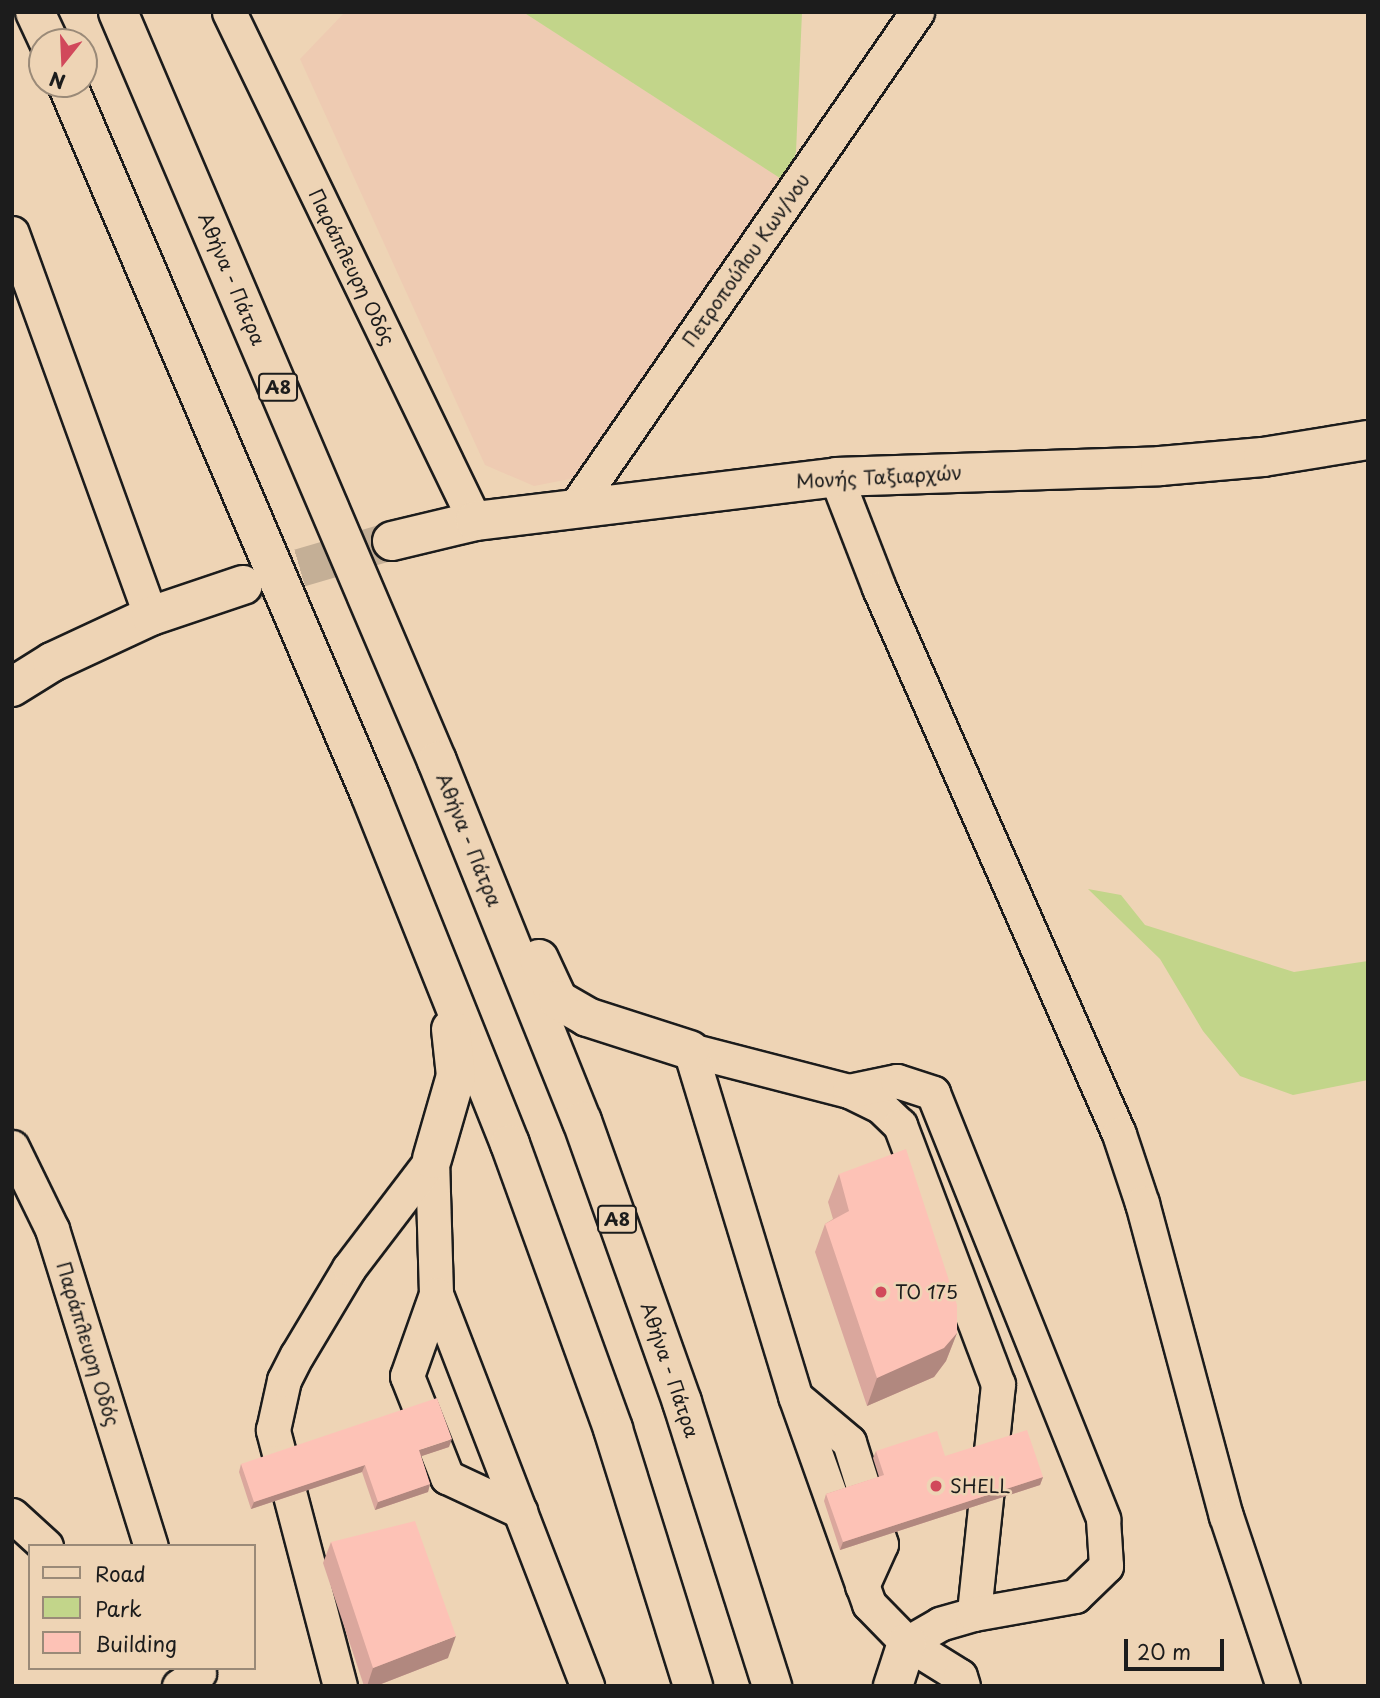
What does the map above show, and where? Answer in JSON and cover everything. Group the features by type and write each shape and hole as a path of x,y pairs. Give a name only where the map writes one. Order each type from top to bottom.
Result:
{"main road":[{"path":"35,12 42,28"},
{"name":"Αθήνα - Πάτρα","path":"118,12 437,761 582,1121 682,1402 772,1686"},
{"path":"73,98 370,794 510,1144 613,1429 693,1686"},
{"name":"Μονής Ταξιαρχών","path":"393,541 475,521 836,477 1160,466 1263,457 1368,440"},
{"path":"12,687 52,662 151,616 243,585"},
{"path":"437,761 505,881 558,1000 587,1017 691,1050"},
{"path":"370,794 386,876 454,1035 456,1076 432,1158"},
{"path":"893,1686 907,1643"}],"street":[{"name":"Παράπλευρη Οδός","path":"229,12 475,521"},
{"name":"Πετροπούλου Κων/νου","path":"575,507 917,12"},
{"path":"12,233 151,616"},
{"path":"836,477 879,588 1119,1134 1142,1203 1226,1516 1283,1686"},
{"path":"691,1050 849,1091 880,1106 900,1125 998,1384 974,1614"},
{"path":"691,1050 795,1396 869,1604 907,1643 960,1676 963,1686"},
{"path":"849,1091 897,1081 933,1093 1102,1519 1106,1566 1075,1596 974,1614 940,1624 907,1643"},
{"name":"Παράπλευρη Οδός","path":"12,1147 52,1229 150,1544"},
{"path":"432,1158 436,1294 587,1686"},
{"path":"340,1686 273,1430 284,1380 297,1355 349,1268 432,1158"},
{"path":"436,1294 407,1376 447,1478 520,1511"},
{"path":"12,1515 44,1544"}],"shaded area":[{"path":"345,12 523,12 786,182 585,476 534,486 485,465 300,59"}],"green space":[{"path":"523,12 802,12 796,152 786,182"},
{"path":"1088,889 1121,895 1145,925 1294,972 1368,961 1368,1080 1293,1095 1240,1076 1203,1031 1160,959"}],"building":[{"name":"TO 175","path":"906,1149 957,1305 957,1333 944,1348 877,1378 825,1224 849,1211 839,1174"},
{"path":"437,1398 452,1439 419,1450 430,1484 378,1502 365,1465 254,1502 241,1464"},
{"path":"1027,1430 1043,1477 843,1542 826,1494 884,1475 876,1451 937,1431 945,1456"},
{"path":"415,1521 456,1636 373,1668 331,1542"}],"tunnel":[{"path":"245,584 392,541"}],"place":[{"name":"TO 175","path":"881,1292"},
{"name":"SHELL","path":"936,1486"}]}
